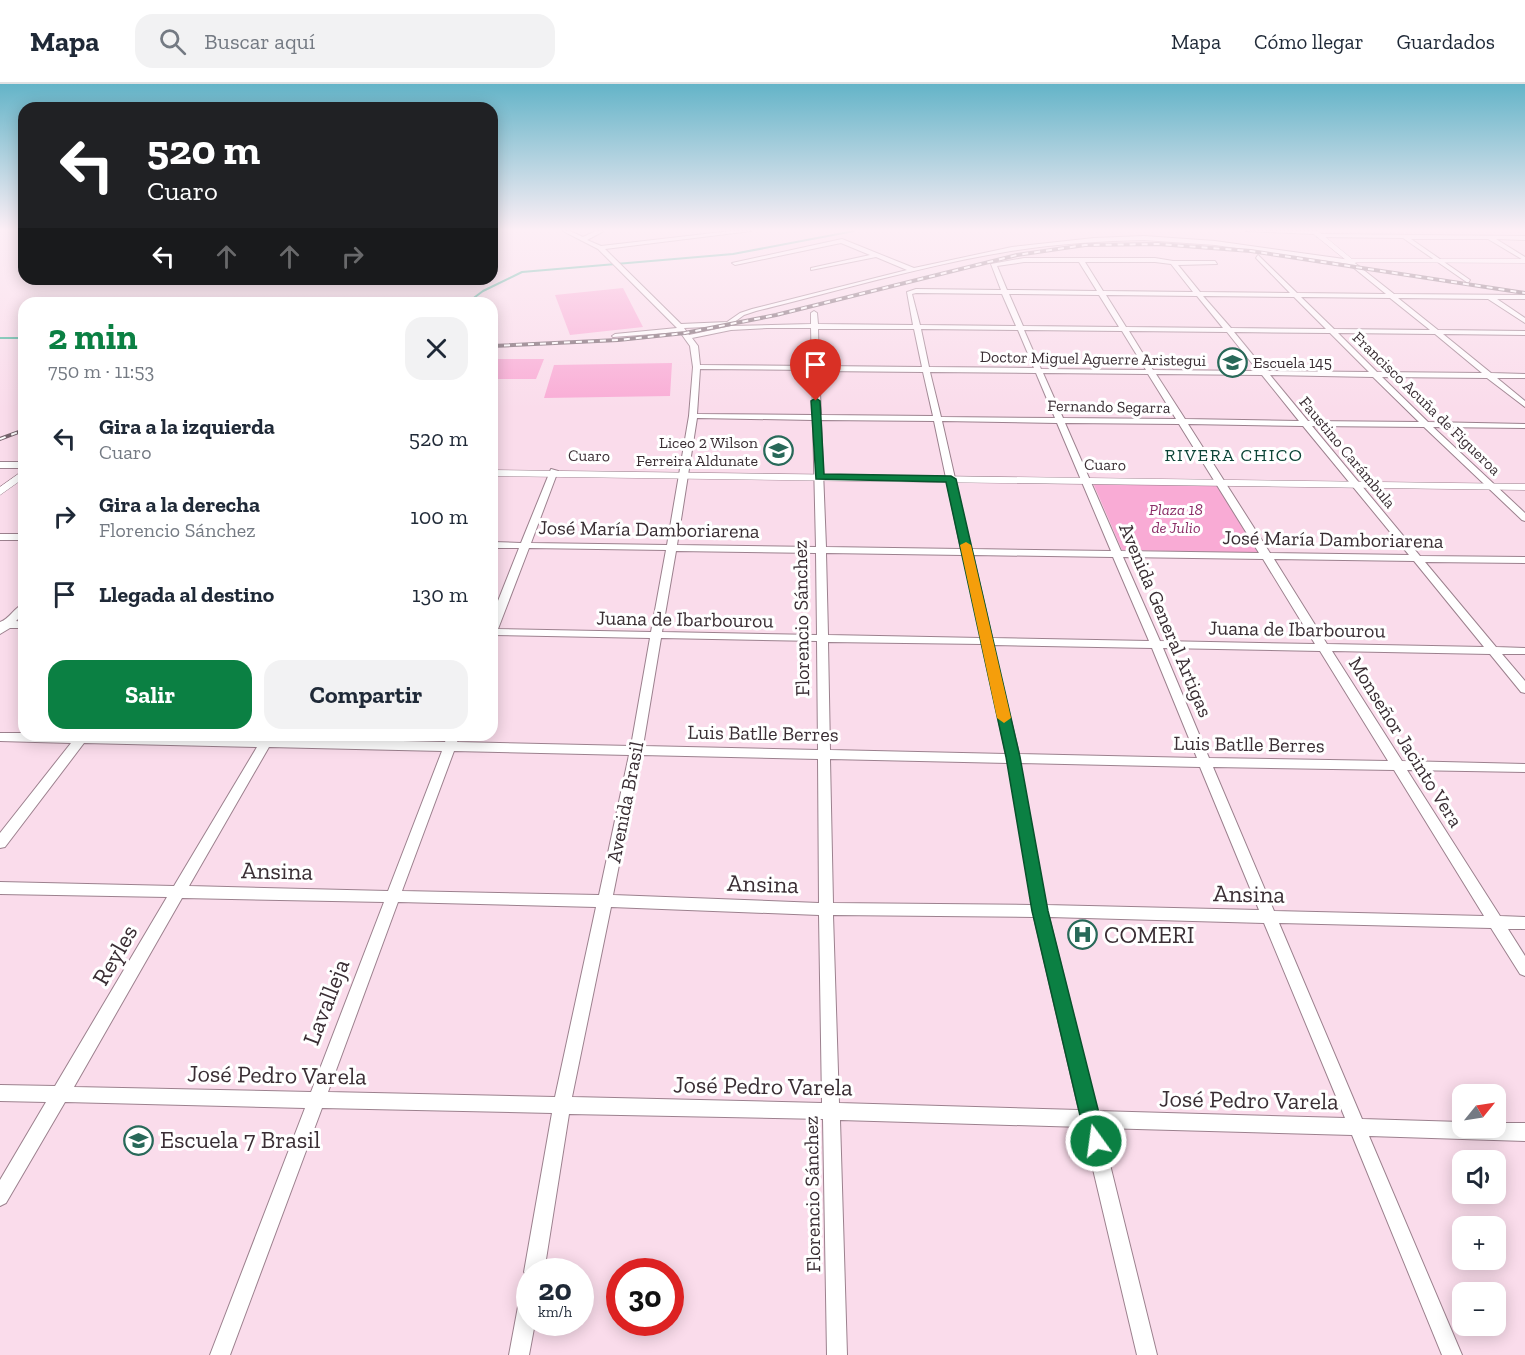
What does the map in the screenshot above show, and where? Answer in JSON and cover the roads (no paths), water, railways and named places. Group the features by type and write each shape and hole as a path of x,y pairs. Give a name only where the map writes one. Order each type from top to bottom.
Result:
{"street":[{"path":"643,290 684,331"},
{"path":"684,331 729,324 742,314 754,310 832,290"},
{"name":"Monseñor Jacinto Vera","path":"1100,290 1218,482 1525,969"},
{"name":"Faustino Carámbula","path":"1193,290 1525,689"},
{"name":"Francisco Acuña de Figueroa","path":"1290,290 1426,425 1525,518"},
{"path":"1385,290 1525,405"},
{"path":"1147,1355 1040,911 1013,757 908,295 912,292 1004,292 1525,297"},
{"name":"Avenida General Artigas","path":"1004,292 1156,645 1452,1355"},
{"path":"1489,296 1525,321"},
{"name":"Florencio Sánchez","path":"814,313 823,639 826,909 837,1355"},
{"path":"615,336 750,326 1525,333"},
{"name":"Avenida Brasil","path":"536,1258 562,1106 636,750 684,475 693,416 697,367 696,355 684,331"},
{"name":"Doctor Miguel Aguerre Aristegui","path":"697,367 1525,376"},
{"name":"Fernando Segarra","path":"693,416 1525,426"},
{"path":"0,465 18,466"},
{"path":"0,480 18,470"},
{"name":"Cuaro","path":"498,472 1525,487"},
{"path":"498,616 553,473"},
{"path":"0,492 18,478"},
{"path":"0,537 18,537"},
{"name":"José María Damboriarena","path":"498,544 1525,560"},
{"path":"2,627 18,612"},
{"path":"2,627 18,626"},
{"name":"Juana de Ibarbourou","path":"498,631 1324,649 1525,651"},
{"name":"Luis Batlle Berres","path":"0,737 18,737"},
{"path":"0,843 80,741"},
{"name":"Reyles","path":"0,1197 266,741"},
{"name":"Luis Batlle Berres","path":"451,741 636,750 1013,757 1205,764 1525,768"},
{"name":"Lavalleja","path":"220,1355 314,1100 451,741"},
{"name":"Ansina","path":"0,888 606,901 826,909 1040,911 1525,923"},
{"name":"José Pedro Varela","path":"0,1093 831,1111 1525,1132"},
{"path":"519,1355 523,1336"}],"waterway":[{"path":"475,297 484,290"},
{"path":"0,338 18,338"}],"railway":[{"path":"498,346 618,340 685,333 776,315 875,290"},
{"path":"1507,290 1525,293"},
{"path":"0,439 18,432"}],"place":[{"name":"Escuela 145","path":"1232,362"},
{"name":"Liceo 2 Wilson Ferreira Aldunate","path":"779,451"},
{"name":"COMERI","path":"1083,935"},
{"name":"Escuela 7 Brasil","path":"139,1140"}],"district":[{"name":"RIVERA CHICO","path":"1234,455"}],"park label":[{"name":"Plaza 18 de Julio","path":"1176,518"}]}
